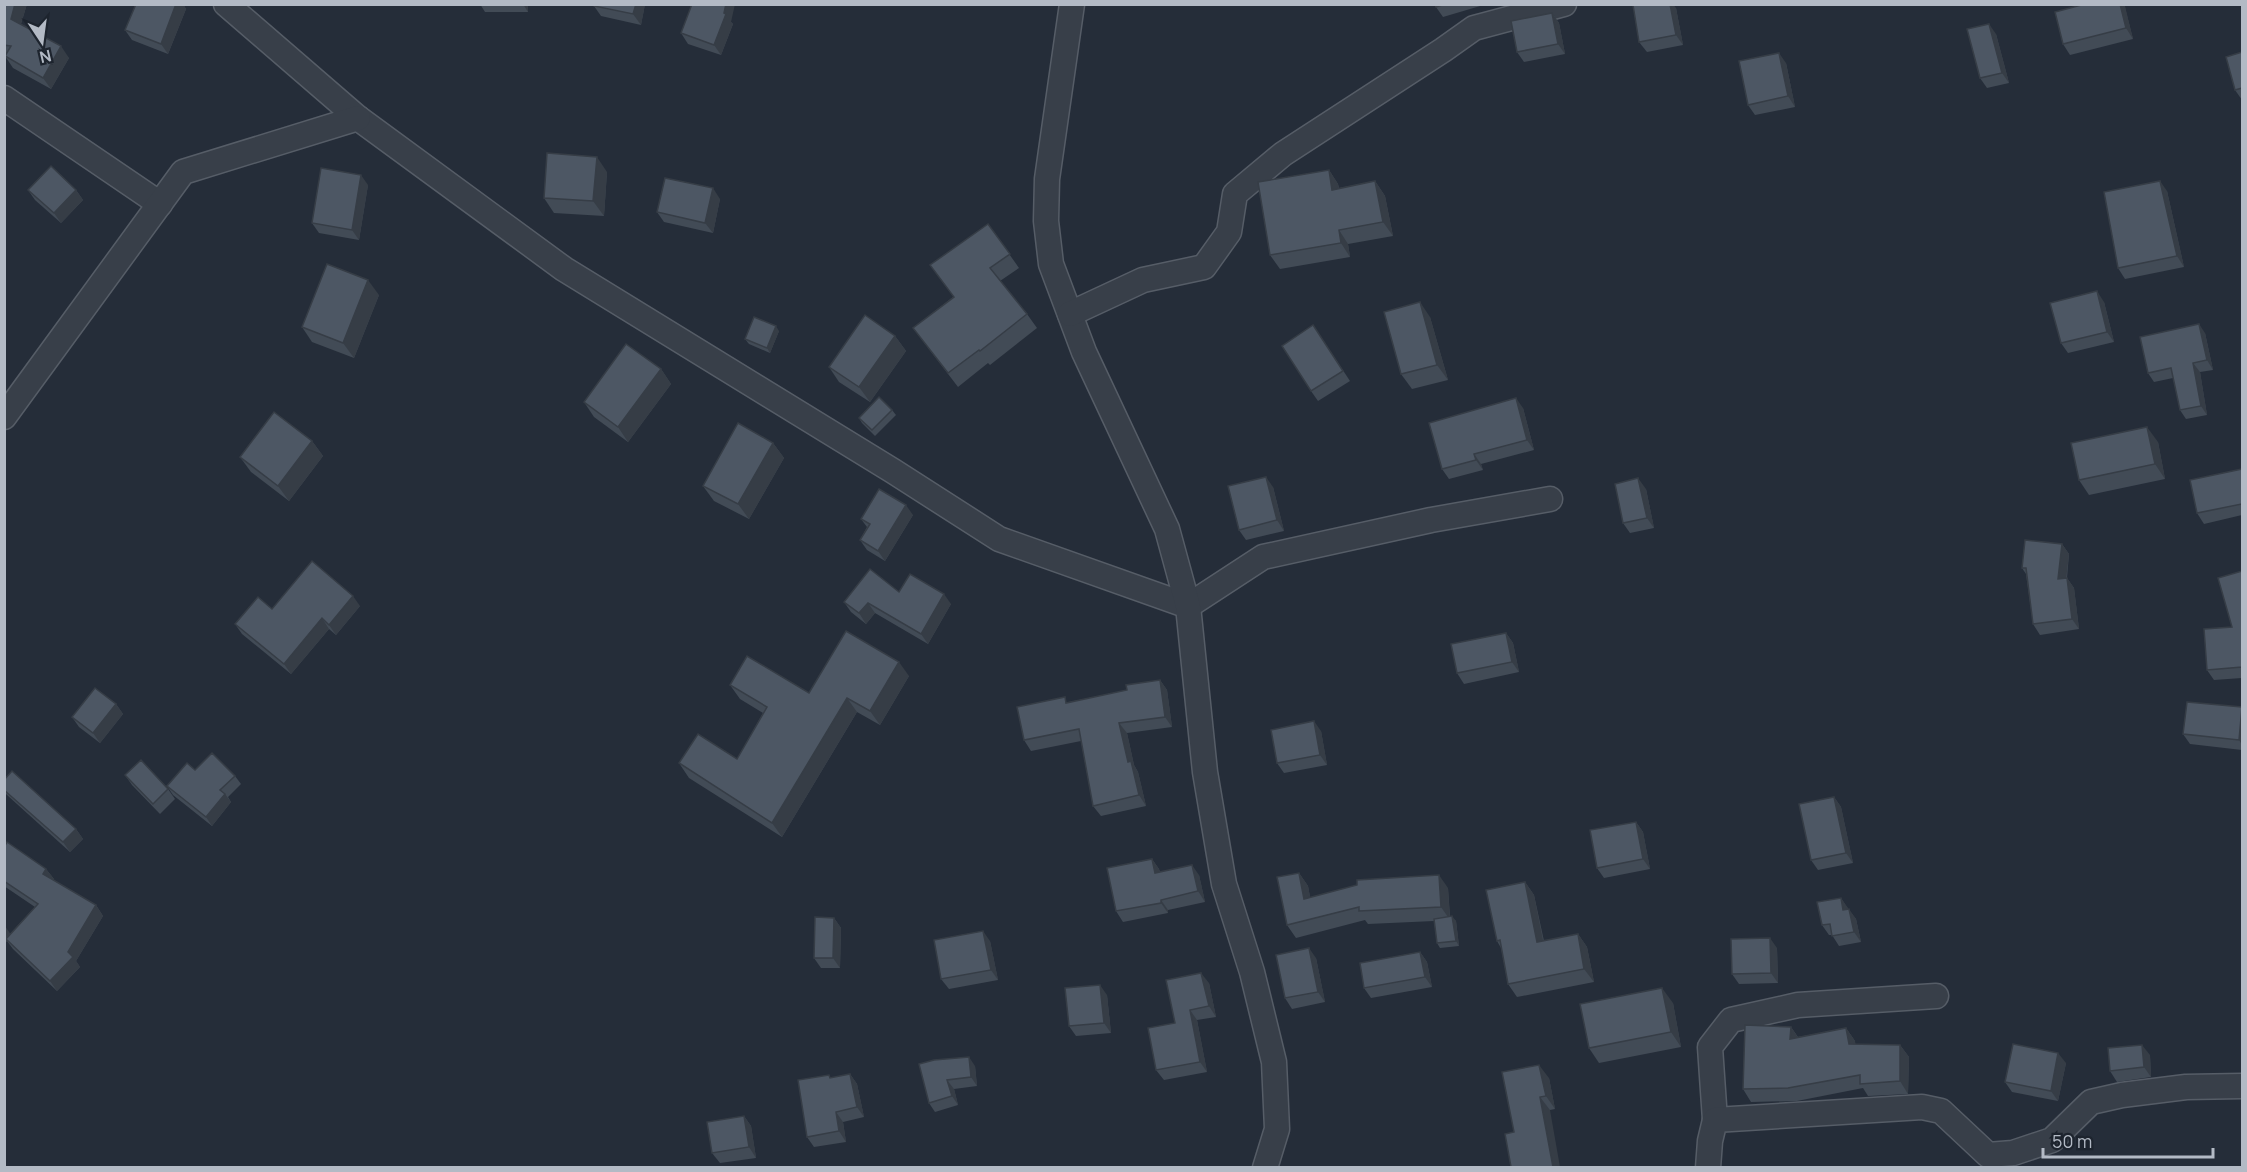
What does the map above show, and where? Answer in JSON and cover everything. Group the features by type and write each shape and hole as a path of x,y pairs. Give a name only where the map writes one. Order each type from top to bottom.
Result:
{"street":[{"path":"226,4 358,118 564,269 863,452 999,539 1188,606"},
{"path":"1072,4 1047,179 1046,221 1051,264 1084,352 1167,529 1188,606 1205,772 1224,884 1252,972 1274,1062 1277,1129 1265,1167"},
{"path":"1070,314 1143,280 1204,267 1229,232 1235,195 1283,154 1474,28 1564,4"},
{"path":"4,98 160,204"},
{"path":"4,417 183,172 358,118"},
{"path":"1188,606 1263,557 1431,520 1550,499"},
{"path":"1708,1167 1714,1120 1710,1047 1731,1020 1798,1005 1936,996"},
{"path":"1714,1120 1922,1107 1941,1111 1988,1155 2013,1153 2052,1140 2091,1102 2122,1095 2186,1087 2242,1086"}],"building":[{"path":"4,4 15,4 11,19 61,46 43,78 5,56 11,46 4,45"},
{"path":"136,4 176,4 161,44 125,30"},
{"path":"594,4 636,4 633,14 594,6"},
{"path":"692,4 726,4 724,13 726,14 714,45 681,33"},
{"path":"1670,4 1676,35 1639,42 1633,5"},
{"path":"2085,4 2120,4 2126,28 2063,44 2055,12"},
{"path":"1552,13 1558,44 1517,52 1511,21"},
{"path":"1989,24 2002,73 1980,78 1967,29"},
{"path":"2242,52 2242,88 2235,90 2226,57"},
{"path":"1779,53 1788,96 1748,105 1739,61"},
{"path":"547,153 597,157 593,201 544,198"},
{"path":"51,166 76,190 54,213 28,190"},
{"path":"321,168 361,175 352,230 312,223"},
{"path":"1329,170 1332,190 1375,181 1383,222 1339,230 1341,243 1270,255 1258,182"},
{"path":"665,178 713,188 705,223 657,212"},
{"path":"2160,181 2177,256 2118,268 2104,192"},
{"path":"988,224 1010,254 990,268 1027,314 948,373 913,328 954,297 930,265"},
{"path":"327,264 368,280 343,343 302,327"},
{"path":"2097,291 2107,332 2061,343 2050,303"},
{"path":"1420,302 1437,365 1401,374 1384,312"},
{"path":"865,315 895,336 859,387 829,367"},
{"path":"754,317 776,326 767,348 745,339"},
{"path":"2199,324 2207,360 2193,363 2201,406 2180,410 2171,368 2148,373 2140,337"},
{"path":"1313,325 1343,371 1311,391 1282,346"},
{"path":"626,344 661,369 618,427 584,402"},
{"path":"879,397 892,410 872,430 859,418"},
{"path":"1516,398 1527,440 1474,454 1476,460 1442,469 1429,423"},
{"path":"274,412 312,441 278,486 240,457"},
{"path":"738,423 773,443 738,504 703,486"},
{"path":"2147,427 2155,464 2079,480 2071,443"},
{"path":"2242,469 2242,504 2197,513 2190,480"},
{"path":"1266,477 1277,520 1239,530 1228,486"},
{"path":"1638,478 1647,518 1623,523 1615,484"},
{"path":"879,489 906,505 878,551 860,540 870,524 861,519"},
{"path":"2025,540 2062,544 2058,579 2067,578 2072,619 2033,624 2026,568 2022,568"},
{"path":"312,561 353,596 329,625 322,618 284,664 235,624 258,597 272,609"},
{"path":"870,569 899,592 910,574 944,594 921,634 868,603 859,613 844,602"},
{"path":"2242,571 2242,667 2207,670 2204,629 2232,627 2218,578"},
{"path":"846,631 899,662 870,711 847,698 772,823 679,763 698,734 737,759 767,707 730,685 747,656 809,693"},
{"path":"1506,633 1512,662 1457,673 1451,644"},
{"path":"1160,680 1165,717 1119,723 1139,795 1093,806 1079,729 1024,740 1017,707 1065,697 1066,703 1127,690 1126,685"},
{"path":"95,688 116,704 93,733 72,717"},
{"path":"2187,702 2242,707 2239,740 2183,734"},
{"path":"1314,721 1320,755 1277,763 1271,730"},
{"path":"212,753 235,776 220,790 225,794 206,817 167,786 187,763 195,770"},
{"path":"141,760 168,789 153,804 125,775"},
{"path":"12,771 76,829 63,842 4,790 4,780"},
{"path":"1834,797 1846,853 1811,860 1799,804"},
{"path":"1636,822 1643,859 1597,868 1590,830"},
{"path":"7,842 46,869 43,874 96,905 68,952 73,957 50,981 6,939 38,904 4,881 4,847"},
{"path":"1152,859 1155,873 1192,865 1198,891 1161,900 1161,903 1116,911 1107,868"},
{"path":"1299,873 1304,899 1357,885 1357,880 1439,875 1441,907 1359,911 1359,907 1287,925 1277,877"},
{"path":"1525,882 1537,942 1578,934 1584,969 1508,984 1500,940 1497,941 1486,890"},
{"path":"1841,898 1843,910 1849,909 1854,932 1832,936 1830,924 1822,925 1817,902"},
{"path":"1452,916 1456,941 1437,943 1434,919"},
{"path":"815,917 834,918 833,958 814,958"},
{"path":"983,931 991,970 941,979 934,940"},
{"path":"1770,938 1771,973 1732,974 1731,939"},
{"path":"1309,948 1318,992 1285,998 1276,955"},
{"path":"1420,952 1425,977 1364,988 1360,963"},
{"path":"1201,973 1209,1006 1190,1010 1200,1062 1156,1070 1148,1028 1175,1023 1166,980"},
{"path":"1100,985 1104,1023 1069,1026 1065,988"},
{"path":"1662,988 1671,1032 1589,1048 1580,1004"},
{"path":"1745,1025 1791,1027 1790,1039 1846,1028 1849,1044 1900,1045 1900,1081 1860,1084 1860,1075 1788,1088 1743,1089"},
{"path":"2013,1044 2058,1053 2051,1091 2005,1082"},
{"path":"2142,1045 2144,1067 2110,1071 2108,1048"},
{"path":"969,1057 971,1077 947,1080 952,1096 929,1103 919,1064 934,1060"},
{"path":"1539,1065 1546,1096 1540,1097 1553,1167 1511,1167 1505,1134 1514,1132 1502,1072"},
{"path":"850,1074 857,1107 836,1112 839,1131 807,1137 798,1080"},
{"path":"744,1116 749,1147 712,1153 707,1122"}]}
